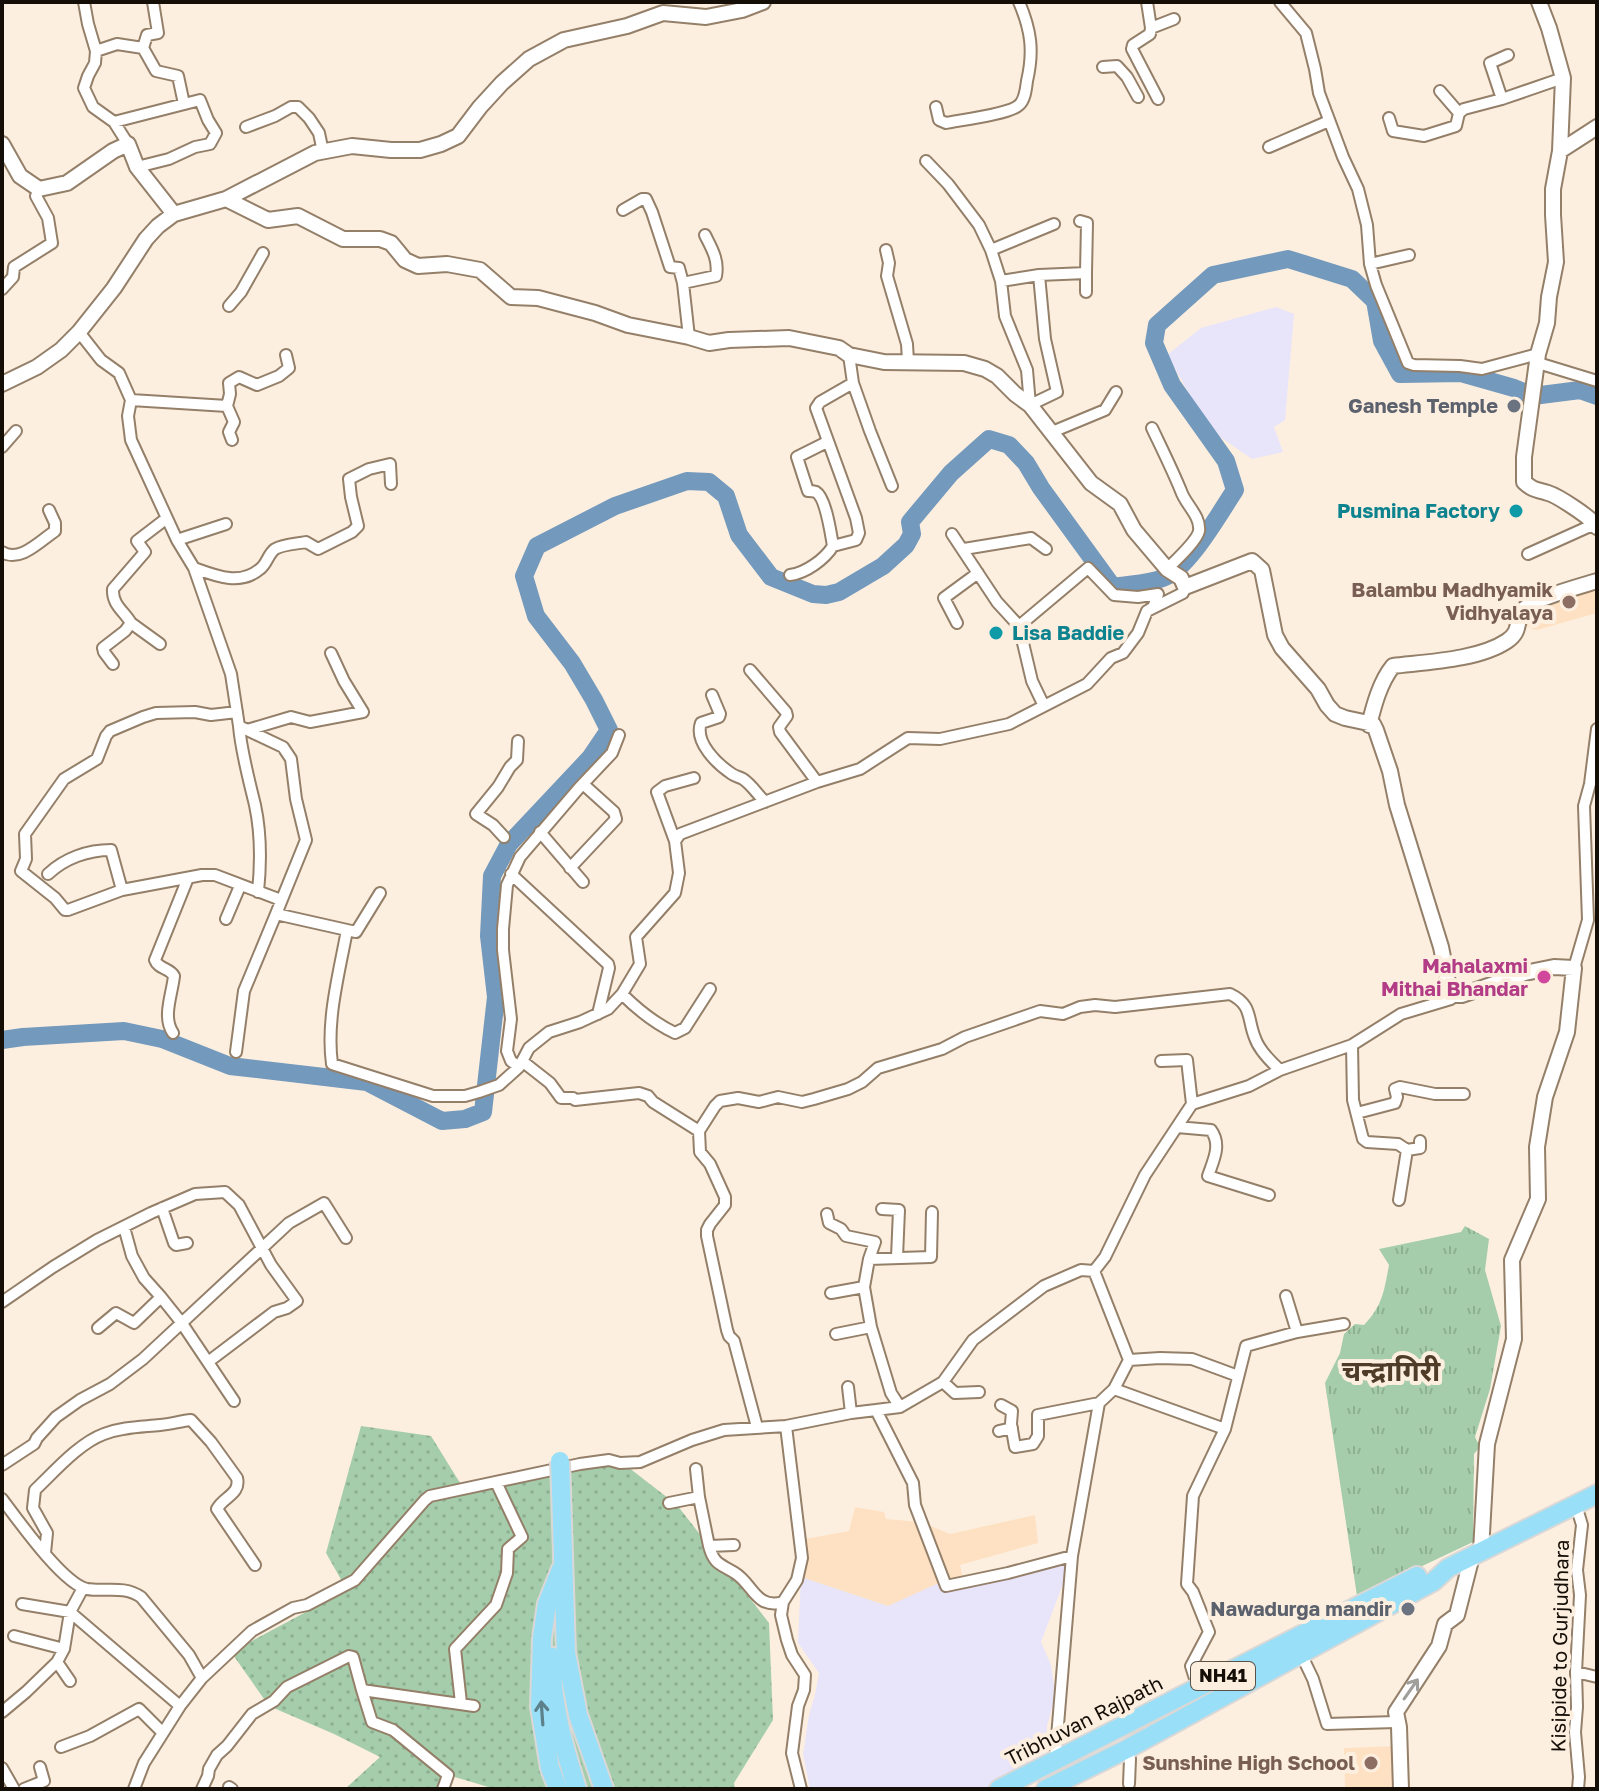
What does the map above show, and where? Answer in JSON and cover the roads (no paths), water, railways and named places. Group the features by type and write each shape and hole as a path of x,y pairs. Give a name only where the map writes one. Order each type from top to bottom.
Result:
{"highway":[{"path":"560,1461 566,1653 578,1715 604,1789"},
{"name":"Tribhuvan Rajpath","path":"1050,1788 1434,1581 1448,1568 1597,1494"},
{"path":"558,1789 543,1735 541,1693 542,1638 547,1604 562,1567"},
{"path":"562,1567 552,1665 557,1712 577,1789"},
{"name":"Tribhuvan Rajpath","path":"999,1789 1428,1570 1448,1568"},
{"path":"1021,1789 1390,1599 1406,1596"}],"street":[{"path":"84,2 96,51 95,63 84,88 93,107 114,122 128,144 137,167 174,214"},
{"path":"153,2 158,33 147,35 143,48 156,71 178,76 184,104"},
{"path":"2,384 61,350 114,288 146,239 174,214 226,199 315,153 352,146 420,150 441,144 458,136 502,83 529,59 564,40 627,26 662,8 706,17 763,2"},
{"path":"936,107 939,120 946,123 1004,112 1020,105 1031,67 1032,44 1019,2"},
{"path":"1147,2 1150,34 1133,45 1132,49 1158,99"},
{"path":"1280,2 1306,33 1319,93 1358,189 1367,225 1370,264 1382,304 1408,363 1482,369 1538,362 1597,381"},
{"path":"1539,2 1563,78 1560,151 1553,189 1556,262 1532,399 1524,482 1533,490 1550,493 1592,519 1597,527"},
{"path":"1151,28 1174,19"},
{"path":"96,51 117,44 143,48"},
{"path":"1502,99 1490,63 1508,55"},
{"path":"1103,67 1117,66 1138,97"},
{"path":"1127,77 1143,71"},
{"path":"1389,118 1393,131 1424,136 1456,126 1459,113 1464,109 1563,78"},
{"path":"1440,91 1459,113"},
{"path":"114,122 200,100 216,133 210,144 137,167"},
{"path":"246,127 291,107 298,107 319,133 323,152"},
{"path":"1269,147 1329,121"},
{"path":"1560,151 1597,127"},
{"path":"2,144 20,176 39,189 67,183 128,144"},
{"path":"926,161 964,204 991,250 1001,281 1005,316 1027,370 1030,405"},
{"path":"2,289 13,277 14,267 52,243 48,218 36,196 39,189"},
{"path":"226,199 268,220 298,216 343,239 380,239 391,243 405,260 418,266 447,264 480,270 511,297 538,298 628,325 709,343 789,338 839,348 849,355 884,362 964,363 985,369 1030,405 1091,483 1120,504 1134,530 1167,569 1183,582"},
{"path":"623,210 646,199 670,267 679,268 689,337"},
{"path":"1080,221 1087,223 1086,292"},
{"path":"991,250 1054,224"},
{"path":"683,283 716,276 715,254 705,235"},
{"path":"886,250 889,263 887,276 907,344 908,361"},
{"path":"229,306 241,292 263,253"},
{"path":"1370,264 1409,255"},
{"path":"1001,281 1039,275 1086,273"},
{"path":"1030,405 1057,392 1045,339 1039,275"},
{"path":"79,332 101,360 119,373 131,400 128,416 131,440 177,540 194,568 231,674 255,805 259,838 258,892"},
{"path":"232,440 229,432 234,422 227,406 229,383 239,377 257,385 279,376 289,368 286,355"},
{"path":"849,355 853,383 892,486"},
{"path":"833,546 856,540 859,533 816,408 820,402 853,383"},
{"path":"1052,432 1105,410 1116,392"},
{"path":"131,400 227,406"},
{"path":"1152,428 1199,527 1198,535 1167,569"},
{"path":"2,447 16,431"},
{"path":"790,575 801,574 829,553 833,546 830,525 820,497 816,492 808,491 797,457 827,442"},
{"path":"194,568 227,579 245,578 263,568 271,551 283,546 306,542 318,549 326,546 358,526 349,479 369,469 390,464 391,484"},
{"path":"2,552 18,556 55,531 49,510"},
{"path":"160,644 131,623 112,595 113,589 145,552 137,541 167,518"},
{"path":"177,540 226,524"},
{"path":"1528,554 1588,527 1597,527"},
{"path":"952,534 997,602 1019,626 1032,681 1044,706"},
{"path":"964,549 1031,538 1046,549"},
{"path":"1183,582 1252,561 1257,564 1262,570 1275,635 1282,648 1335,714 1373,724 1390,771 1397,805 1453,995"},
{"path":"1019,626 1088,568 1114,595 1138,597 1158,594 1153,608 1147,611"},
{"path":"957,623 944,598 978,573"},
{"path":"1369,725 1374,705 1393,666 1470,657 1506,642 1518,631 1520,613 1529,604 1597,581"},
{"path":"675,841 685,831 860,769 908,738 940,739 1002,727 1044,706 1087,684 1111,658 1123,653 1138,633 1147,611 1183,593 1183,582"},
{"path":"113,664 103,648 131,623"},
{"path":"243,728 291,717 310,722 363,712 331,653"},
{"path":"750,670 786,712 780,732 817,782"},
{"path":"712,695 720,714 701,723 701,739 715,761 734,776 744,779 765,802"},
{"path":"237,712 211,715 195,712 156,713 110,731 97,759 64,779 25,834 26,859 21,871 65,910 122,890 202,875 215,875 281,900"},
{"path":"236,1052 244,991 306,840 291,759 283,747 243,728"},
{"path":"1401,1789 1396,1712 1439,1646 1445,1624 1457,1615 1476,1554 1487,1444 1514,1339 1512,1260 1538,1199 1537,1147 1545,1097 1567,1032 1574,968 1588,920 1584,806 1597,729"},
{"path":"619,735 612,753 520,857 507,885 503,929 511,1019 507,1051 511,1061 550,1083 561,1098 575,1100 639,1093 699,1131"},
{"path":"504,837 476,814 517,760 518,741"},
{"path":"347,930 332,1014 332,1064 433,1096 465,1096 499,1085 521,1064 529,1048 549,1032 608,1009 622,994 640,964 636,937 675,893 679,873 675,841 657,792 665,786 694,778"},
{"path":"570,868 616,819 614,812 583,784"},
{"path":"1584,806 1597,806"},
{"path":"540,832 583,882"},
{"path":"48,874 63,862 107,849 111,850 122,890"},
{"path":"511,874 608,964 598,1014"},
{"path":"173,1033 167,1017 174,976 155,960 188,878"},
{"path":"226,919 240,886"},
{"path":"276,914 356,932 380,893"},
{"path":"1453,995 1462,995 1525,973 1554,967 1574,968"},
{"path":"622,994 657,1025 675,1033 685,1028 710,989"},
{"path":"757,1427 734,1341 727,1330 707,1236 710,1224 725,1205 725,1197 710,1164 700,1152 699,1131 720,1101 738,1098 759,1102 778,1097 802,1102 814,1099 848,1089 878,1068 942,1049 965,1037 1040,1011 1063,1014 1095,1005 1115,1007 1230,994 1239,999 1249,1012 1255,1039 1280,1070"},
{"path":"1094,1271 1105,1257 1145,1175 1192,1104 1249,1086 1280,1070 1352,1045 1401,1014 1451,999 1453,995"},
{"path":"1352,1045 1353,1100 1363,1139 1367,1142 1398,1144 1407,1150 1420,1148 1420,1141"},
{"path":"1161,1061 1187,1060 1192,1104"},
{"path":"1357,1113 1395,1103 1395,1089 1400,1087 1435,1094 1464,1094"},
{"path":"1177,1127 1211,1130 1216,1137 1217,1147 1208,1176 1269,1195"},
{"path":"1399,1200 1407,1150"},
{"path":"2,1302 97,1240 195,1194 225,1192 239,1205 262,1249 297,1301 274,1312 208,1362"},
{"path":"2,1465 34,1444 56,1417 110,1384 143,1359 289,1223 324,1203 346,1238"},
{"path":"162,1208 174,1243 187,1243"},
{"path":"882,1209 899,1210 897,1257"},
{"path":"869,1259 931,1257 932,1212"},
{"path":"827,1214 829,1223 841,1229 846,1236 875,1242 864,1287 871,1327 891,1393 900,1407"},
{"path":"124,1227 132,1256 144,1278 181,1322 234,1401"},
{"path":"134,1789 144,1763 202,1678 252,1631 293,1608 307,1605 355,1580 430,1496 569,1466 609,1460 640,1462 724,1430 786,1426 900,1407 943,1382 973,1340 1044,1286 1081,1270 1094,1271"},
{"path":"1001,1405 1012,1411 1015,1447 1033,1444 1038,1436 1038,1415 1099,1403 1114,1389 1129,1360 1094,1271"},
{"path":"831,1293 864,1287"},
{"path":"1286,1296 1297,1332"},
{"path":"98,1328 116,1313 134,1323 161,1297"},
{"path":"1198,1688 1191,1666 1209,1632 1187,1584 1193,1496 1225,1429 1246,1346 1297,1332 1344,1324"},
{"path":"836,1334 871,1327"},
{"path":"1129,1360 1192,1359 1238,1376"},
{"path":"943,1382 955,1393 979,1392"},
{"path":"848,1387 851,1413"},
{"path":"1114,1389 1225,1429"},
{"path":"1055,1761 1072,1556 1099,1403"},
{"path":"876,1410 913,1483 915,1505 946,1586 1072,1556"},
{"path":"45,1553 47,1533 33,1508 35,1490 56,1469 101,1435 191,1420 237,1478 239,1485 236,1490 217,1509 255,1565"},
{"path":"786,1426 802,1558 797,1580 783,1602 781,1615 792,1655 805,1675 792,1753 801,1789"},
{"path":"999,1431 1012,1428"},
{"path":"696,1469 712,1556 724,1568 737,1574 758,1599 776,1604 783,1602"},
{"path":"461,1703 455,1649 496,1605 507,1573 508,1549 522,1537 496,1482"},
{"path":"669,1503 699,1497"},
{"path":"2,1499 58,1569 83,1588 123,1589 141,1597 189,1655 202,1678"},
{"name":"Kisipide to Gurjudhara","path":"1576,1505 1582,1525 1577,1570 1580,1595 1575,1732 1578,1789"},
{"path":"709,1546 734,1545"},
{"path":"2,1711 57,1662 64,1649 70,1612 83,1588"},
{"path":"22,1604 70,1612 180,1706"},
{"path":"14,1636 64,1649"},
{"path":"1301,1654 1313,1679 1327,1724 1396,1722"},
{"path":"202,1789 217,1755 252,1714 274,1701 287,1687 349,1656 353,1657 372,1722 393,1730 448,1775 443,1789"},
{"path":"57,1662 70,1681"},
{"path":"1576,1672 1597,1677"},
{"path":"362,1690 474,1706"},
{"path":"61,1747 90,1736 139,1709 163,1733"},
{"path":"1127,1749 1130,1759 1129,1784"},
{"path":"24,1789 44,1781 40,1767"},
{"path":"2,1768 14,1789"}],"waterway":[{"path":"2,1040 124,1031 162,1039 230,1066 367,1082 442,1121 465,1119 483,1112 496,997 489,936 492,876 509,844 590,758 609,730 572,663 536,616 524,576 537,546 615,506 687,481 709,482 726,496 739,535 771,577 813,594 826,595 839,592 883,566 906,545 912,534 910,522 951,473 989,439 1009,445 1026,463 1113,587 1163,578 1193,552 1235,490 1226,461 1172,385 1154,343 1157,325 1213,275 1288,259 1352,279 1375,301 1382,341 1400,374 1461,373 1533,396 1580,390 1597,396"}],"place":[{"name":"Ganesh Temple","path":"1514,406"},
{"name":"Pusmina Factory","path":"1516,511"},
{"name":"Balambu Madhyamik Vidhyalaya","path":"1569,602"},
{"name":"Lisa Baddie","path":"996,633"},
{"name":"Mahalaxmi Mithai Bhandar","path":"1544,977"},
{"name":"Nawadurga mandir","path":"1408,1609"},
{"name":"Sunshine High School","path":"1371,1763"}],"district":[{"name":"चन्द्रागिरी","path":"1391,1371"}]}
